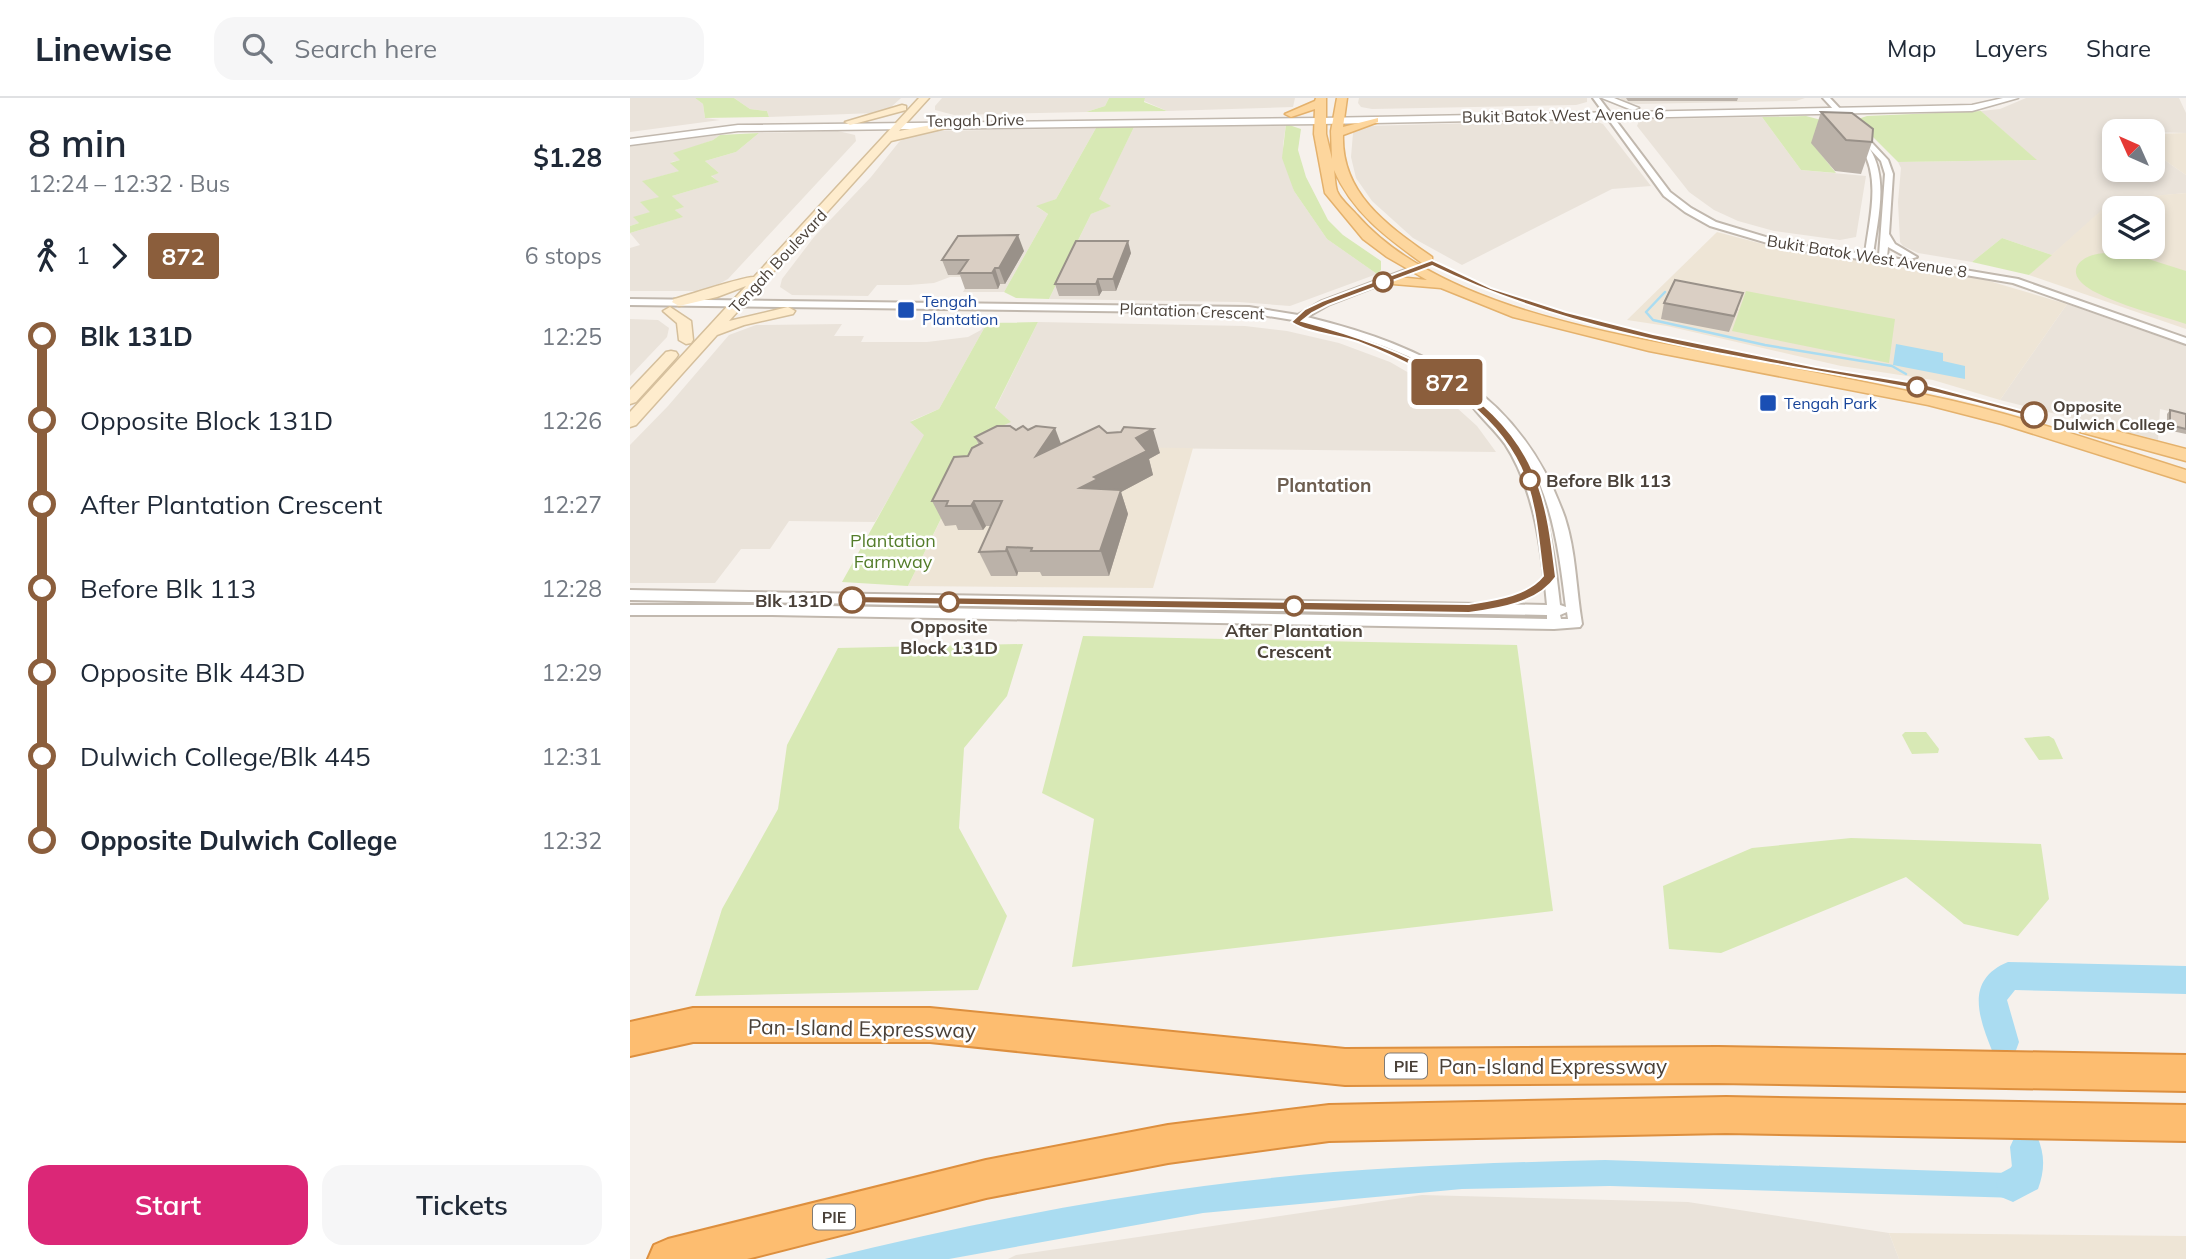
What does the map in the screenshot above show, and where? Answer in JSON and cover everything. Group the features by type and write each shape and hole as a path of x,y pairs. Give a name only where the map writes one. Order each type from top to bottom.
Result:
{"highway":[{"name":"Pan-Island Expressway","path":"630,1038 692,1025 930,1025 1345,1067 1718,1065 2186,1073"},
{"name":"PIE","path":"676,1258 986,1179 1168,1144 1329,1123 1726,1115 2186,1123"},
{"path":"2096,1121 2186,1130"}],"main road":[{"path":"1342,99 1348,108 1370,117"},
{"path":"1342,99 1337,154 1350,191 1427,268 1456,290"},
{"path":"918,100 925,115 941,123"},
{"name":"Tengah Boulevard","path":"630,422 709,335 749,280 870,142 893,127 902,108 918,100"},
{"name":"Tengah Boulevard","path":"630,399 686,340 764,276 918,100"},
{"path":"853,124 902,108"},
{"path":"1295,118 1321,114"},
{"path":"1295,118 1321,114"},
{"path":"1321,114 1331,193 1368,236 1401,260 1563,314 1653,337 1830,373 1927,388 2186,456"},
{"path":"1338,123 1370,117"},
{"path":"893,127 919,129 941,123"},
{"path":"853,124 866,131 870,142"},
{"path":"1381,282 1396,270 1401,260"},
{"path":"764,276 768,295 787,307"},
{"path":"686,340 684,321 675,306 749,280"},
{"path":"1398,281 1456,290 1518,314 1648,346 1928,400 2094,445 2186,476"},
{"path":"709,335 787,307"},
{"path":"2094,445 2117,447 2186,466"}],"street":[{"name":"Bukit Batok West Avenue 6","path":"1321,114 1338,123 1370,117 1808,111 1956,104 1990,98"},
{"name":"Bukit Batok West Avenue 6","path":"1867,108 1972,108 2014,98"},
{"path":"1577,113 1601,99 1642,109"},
{"name":"Bukit Batok West Avenue 8","path":"1601,99 1679,193 1705,212 1760,233 1869,254"},
{"path":"1797,107 1816,99 1834,109 1855,114 1867,108"},
{"name":"Bukit Batok West Avenue 6","path":"1611,112 1642,109 1834,109"},
{"path":"1834,109 1884,160 1889,174 1884,256"},
{"path":"1834,109 1872,156 1877,171 1869,254"},
{"path":"1577,113 1622,126 1637,117 1660,113"},
{"name":"Tengah Drive","path":"630,136 742,124 853,124 893,127 941,123 1295,118"},
{"name":"Tengah Drive","path":"630,142 738,128 853,124"},
{"name":"Bukit Batok West Avenue 8","path":"1622,126 1667,194 1698,216 1740,234 1788,246 1884,256 2015,281 2186,341"},
{"path":"1885,234 1892,246 1913,257"},
{"path":"1837,246 1859,243 1871,235"},
{"name":"Bukit Batok West Avenue 8","path":"1884,256 1913,257 2022,278 2186,335"},
{"path":"1304,321 1427,268"},
{"path":"1304,321 1325,303 1427,268"},
{"name":"Plantation Crescent","path":"630,303 728,307 1177,312 1304,321 1364,335 1422,358 1451,374 1478,395 1512,428 1532,459 1560,520 1574,618 1554,617 1542,521 1533,485 1515,449 1486,414 1458,391 1414,363 1359,339 1304,321"},
{"name":"Plantation Crescent","path":"630,311 675,306"},
{"path":"630,596 874,606 1554,617"},
{"path":"630,610 874,606"}],"shaded area":[{"path":"630,98 695,98 703,104 705,118 720,120 630,132"},
{"path":"734,98 901,98 890,108 875,113 769,117 767,111 750,109"},
{"path":"942,98 1109,98 1105,106 1086,112 954,115 935,110"},
{"path":"1145,98 1295,98 1293,107 1167,111 1144,101"},
{"path":"1359,98 1587,98 1587,102 1576,105 1372,109 1361,107"},
{"path":"1620,98 1805,98 1796,101 1638,104 1626,103"},
{"path":"2026,98 2179,98 2186,113 2186,133 2165,132 2165,119 2102,119 2102,182 2165,182 2165,160 2186,175 2186,193 2102,196 2102,211 2052,255 2002,238 1972,262 1918,253 1903,246 1900,242 1898,202 1901,168 1898,162 2036,160 1981,111 2000,109"},
{"path":"1762,117 1801,170 1866,176 1856,237 1840,240 1774,231 1738,221 1714,210 1689,192 1637,126 1639,121 1649,119"},
{"path":"1592,120 1603,124 1651,186 1612,189 1462,265 1413,238 1372,201 1356,178 1351,157 1353,133 1365,126"},
{"path":"1286,124 1283,145 1294,191 1327,239 1377,274 1290,306 1239,302 1049,299 1091,214 1110,206 1098,199 1134,127"},
{"path":"1096,128 1056,199 1037,207 1048,214 1004,292 963,292 971,277 950,277 934,283 877,285 868,296 792,295 780,287 782,279 814,237 906,137 933,131"},
{"path":"838,131 855,135 856,141 728,279 698,291 630,291 630,248 640,245 630,233 682,217 675,210 683,207 672,196 718,182 711,175 719,173 705,161 736,152 759,133"},
{"path":"2186,133 2186,175 2165,160 2165,134"},
{"path":"720,135 674,154 681,160 671,162 680,171 643,181 660,197 641,203 651,212 634,218 639,223 630,226 630,146"},
{"path":"2186,193 2186,329 2029,275 2102,210 2102,259 2165,259 2165,196 2150,196"},
{"path":"1717,232 1790,251 1979,278 2067,304 2000,400 1933,380 1841,366 1667,326 1627,320"},
{"path":"2067,304 2186,346 2186,415 2160,409 2158,440 2000,400"},
{"path":"630,319 658,320 669,328 667,337 630,376"},
{"path":"1038,322 1245,326 1287,331 1339,343 1390,362 1435,388 1477,426 1496,452 977,446 982,435 1010,422 995,409"},
{"path":"987,323 939,409 911,421 925,435 875,522 789,521 770,549 741,549 715,583 630,583 630,445 668,406 729,335 756,325 842,324 834,336 864,336 861,342 927,342 968,337"},
{"path":"977,446 1193,448 1153,588 908,586"},
{"path":"1422,1195 1688,1202 1889,1233 1899,1259 1008,1259 1016,1255"},
{"path":"1889,1233 2186,1236 2186,1259 1899,1259"}],"green space":[{"path":"695,98 734,98 750,109 767,111 769,117 705,118 703,104"},
{"path":"1109,98 1145,98 1144,102 1167,111 1086,112 1105,106"},
{"path":"1981,111 2037,160 1898,162 1858,122 1858,119 1867,116"},
{"path":"1806,116 1825,121 1812,143 1836,173 1801,170 1762,117"},
{"path":"1286,124 1301,129 1298,150 1306,177 1328,220 1343,235 1381,261 1381,270 1377,274 1327,239 1294,191 1282,158"},
{"path":"1134,127 1099,199 1111,206 1091,214 1049,299 1016,298 1004,292 1048,214 1036,206 1056,199 1096,128"},
{"path":"759,133 736,152 705,161 719,173 711,176 719,182 672,196 684,207 675,210 683,217 630,233 630,226 639,223 633,217 650,212 640,202 659,197 642,181 679,171 670,163 680,160 673,153 713,140 720,135"},
{"path":"2002,238 2052,255 2029,275 1972,262"},
{"path":"2102,253 2102,259 2148,259 2186,271 2186,324 2115,301 2082,283 2076,268 2080,262"},
{"path":"1746,291 1895,319 1889,363 1732,331"},
{"name":"Plantation Farmway","path":"1038,322 995,408 1011,422 982,435 908,586 842,582 924,435 910,422 939,409 987,323"},
{"path":"1083,636 1517,645 1553,911 1072,967 1094,819 1042,793"},
{"path":"1023,644 1007,696 964,748 959,828 1007,916 978,990 695,996 722,909 778,809 787,745 838,648"},
{"path":"1905,732 1926,732 1939,749 1938,753 1912,754 1902,735"},
{"path":"2049,736 2054,739 2063,759 2039,760 2024,738"},
{"path":"1851,838 2041,844 2049,899 2018,936 1964,924 1906,877 1721,953 1669,949 1663,886 1752,848"}],"water":[{"path":"1896,344 1943,353 1943,361 1965,366 1965,379 1893,365"},
{"path":"1605,1160 2008,1173 2013,1164 2041,1164 2036,1184 2019,1198 1610,1186 1462,1189 1203,1213 949,1259 825,1259 1013,1217 1204,1186 1404,1167"}],"building":[{"path":"1821,112 1852,113 1873,129 1872,142 1846,140"},
{"path":"1018,235 999,268 995,268 992,273 959,273 968,260 942,260 958,236"},
{"path":"1076,241 1128,241 1113,279 1098,279 1096,284 1055,284"},
{"path":"1675,280 1743,293 1734,316 1664,303"},
{"path":"2170,410 2186,414 2186,429 2170,425"},
{"path":"997,426 1010,426 1016,430 1023,426 1028,430 1036,426 1055,428 1036,456 1099,426 1107,433 1121,432 1124,427 1153,429 1136,438 1147,451 1094,477 1098,479 1080,488 1121,490 1100,551 1031,551 1032,548 1007,547 1006,551 979,552 1002,501 974,501 971,506 946,506 948,501 932,501 954,457 968,456 972,448 982,443 975,437"}],"waterway":[{"path":"1665,292 1646,312 1653,320 1765,345 1892,366 1906,374"},
{"path":"2004,1042 1991,996 2008,976 2186,980"},
{"path":"2013,1185 2026,1177 2026,1147"}],"bus line":[{"name":"872","path":"852,600 1469,608 1499,604 1541,588 1550,577 1542,521 1533,485 1515,449 1486,414 1467,397 1414,363 1359,339 1296,322 1325,303 1432,263 1488,289 1563,314 1653,337 1844,376 1927,388 2034,415"}],"place":[{"name":"Tengah Plantation","path":"906,310"},
{"name":"Tengah Park","path":"1768,403"},
{"name":"Opposite Dulwich College","path":"2034,415"},
{"name":"Before Blk 113","path":"1530,480"},
{"name":"Blk 131D","path":"852,600"},
{"name":"Opposite Block 131D","path":"949,602"},
{"name":"After Plantation Crescent","path":"1294,606"}],"district":[{"name":"Plantation","path":"1324,485"}]}
